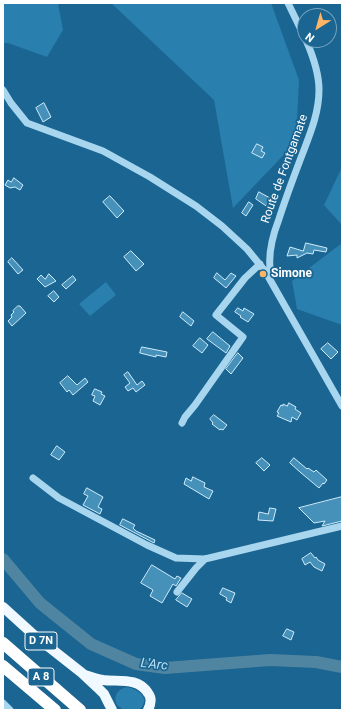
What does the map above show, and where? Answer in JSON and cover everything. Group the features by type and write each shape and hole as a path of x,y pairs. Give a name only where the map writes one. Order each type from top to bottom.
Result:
{"highway":[{"name":"A 8","path":"3,643 80,710"},
{"name":"A 8","path":"3,666 55,710"}],"main road":[{"name":"D 7N","path":"3,607 35,636 82,673 104,694 110,708"},
{"name":"D 7N","path":"82,673 92,678 119,682"},
{"path":"110,708 109,694 112,687 119,682 127,680 138,683 145,688 151,697 150,708"}],"street":[{"name":"Route de Fontgamate","path":"288,3 297,22"},
{"name":"Route de Fontgamate","path":"272,284 269,259 273,235 316,119 319,89 317,74 309,48"},
{"path":"3,90 27,123 103,151 150,177 196,206 222,226 247,249 260,264 342,406"},
{"path":"182,423 243,337 216,315 245,278 260,264"},
{"path":"33,478 59,498 147,545 176,558 205,559 342,526"},
{"path":"177,592 205,559"},
{"path":"3,703 10,710"}],"shaded area":[{"path":"3,3 58,3 63,30 47,57 8,43 3,43"},
{"path":"111,3 271,3 299,80 296,142 233,208 214,100"},
{"path":"342,167 342,225 324,205"},
{"path":"342,243 342,325 297,309 292,281"},
{"path":"106,282 116,295 90,316 79,304"},
{"path":"126,687 139,692 144,698 143,706 139,710 124,710 117,705 115,699 118,692"}],"building":[{"path":"44,103 51,117 43,122 36,108"},
{"path":"257,144 263,147 261,151 265,153 262,158 252,153"},
{"path":"14,178 23,185 20,190 15,187 10,188 5,185 8,180 11,182"},
{"path":"259,192 270,198 268,201 274,205 272,210 256,199"},
{"path":"110,196 124,211 117,218 103,202"},
{"path":"249,202 253,205 246,216 242,213"},
{"path":"306,243 327,248 326,252 314,250 313,254 307,253 297,258 297,255 287,256 290,247 303,251"},
{"path":"131,251 144,264 136,271 124,257"},
{"path":"12,258 23,270 18,274 8,262"},
{"path":"217,273 225,280 231,273 236,276 226,288 214,278"},
{"path":"49,274 56,281 45,287 37,279 41,275 45,279"},
{"path":"73,276 76,280 66,289 62,285"},
{"path":"54,291 59,297 54,302 48,296"},
{"path":"20,306 26,313 12,326 8,321 12,317 11,315 14,312 13,311"},
{"path":"238,308 243,311 244,308 254,314 248,322 235,312"},
{"path":"183,312 194,321 191,326 180,317"},
{"path":"213,332 230,346 226,353 207,339"},
{"path":"200,338 208,345 202,353 193,346"},
{"path":"328,343 338,352 331,359 321,349"},
{"path":"142,347 167,352 166,357 156,355 156,357 140,353"},
{"path":"238,353 243,358 231,374 226,369"},
{"path":"128,372 137,385 142,381 145,385 136,392 133,388 128,391 125,387 130,383 124,375"},
{"path":"68,376 77,385 85,378 88,382 73,395 69,390 67,392 60,383"},
{"path":"95,389 102,392 101,394 105,396 100,405 93,401 95,396 92,395"},
{"path":"289,403 296,407 295,409 301,413 297,420 292,417 291,422 277,416 279,413 277,412 281,405 283,406 283,404 287,406"},
{"path":"214,415 227,425 223,430 220,430 212,424 213,423 210,419"},
{"path":"57,446 65,452 59,460 51,455"},
{"path":"262,458 270,465 264,471 256,463"},
{"path":"294,458 307,469 308,468 314,472 316,470 327,480 324,484 323,483 319,488 300,472 290,463"},
{"path":"193,477 205,483 204,487 213,491 209,499 184,484 186,478 191,481"},
{"path":"87,488 103,497 98,507 102,509 100,514 83,505 88,496 84,494"},
{"path":"342,497 342,521 322,526 325,521 314,523 299,508"},
{"path":"270,508 276,509 273,521 258,520 259,512 268,514"},
{"path":"123,519 135,525 133,528 136,531 155,540 154,543 120,525"},
{"path":"311,553 315,558 316,557 325,564 322,571 314,567 310,562 305,565 302,559"},
{"path":"152,565 175,579 177,576 181,578 176,586 173,584 162,603 150,596 153,590 141,583"},
{"path":"223,588 235,593 231,603 226,600 227,598 220,594"},
{"path":"182,593 192,599 187,607 176,600"},
{"path":"287,629 294,632 291,640 283,636"}],"waterway":[{"name":"L'Arc","path":"3,559 40,603 91,644 136,664 165,668 270,660 316,662 342,667"}],"place":[{"name":"Simone","path":"263,274"}]}
